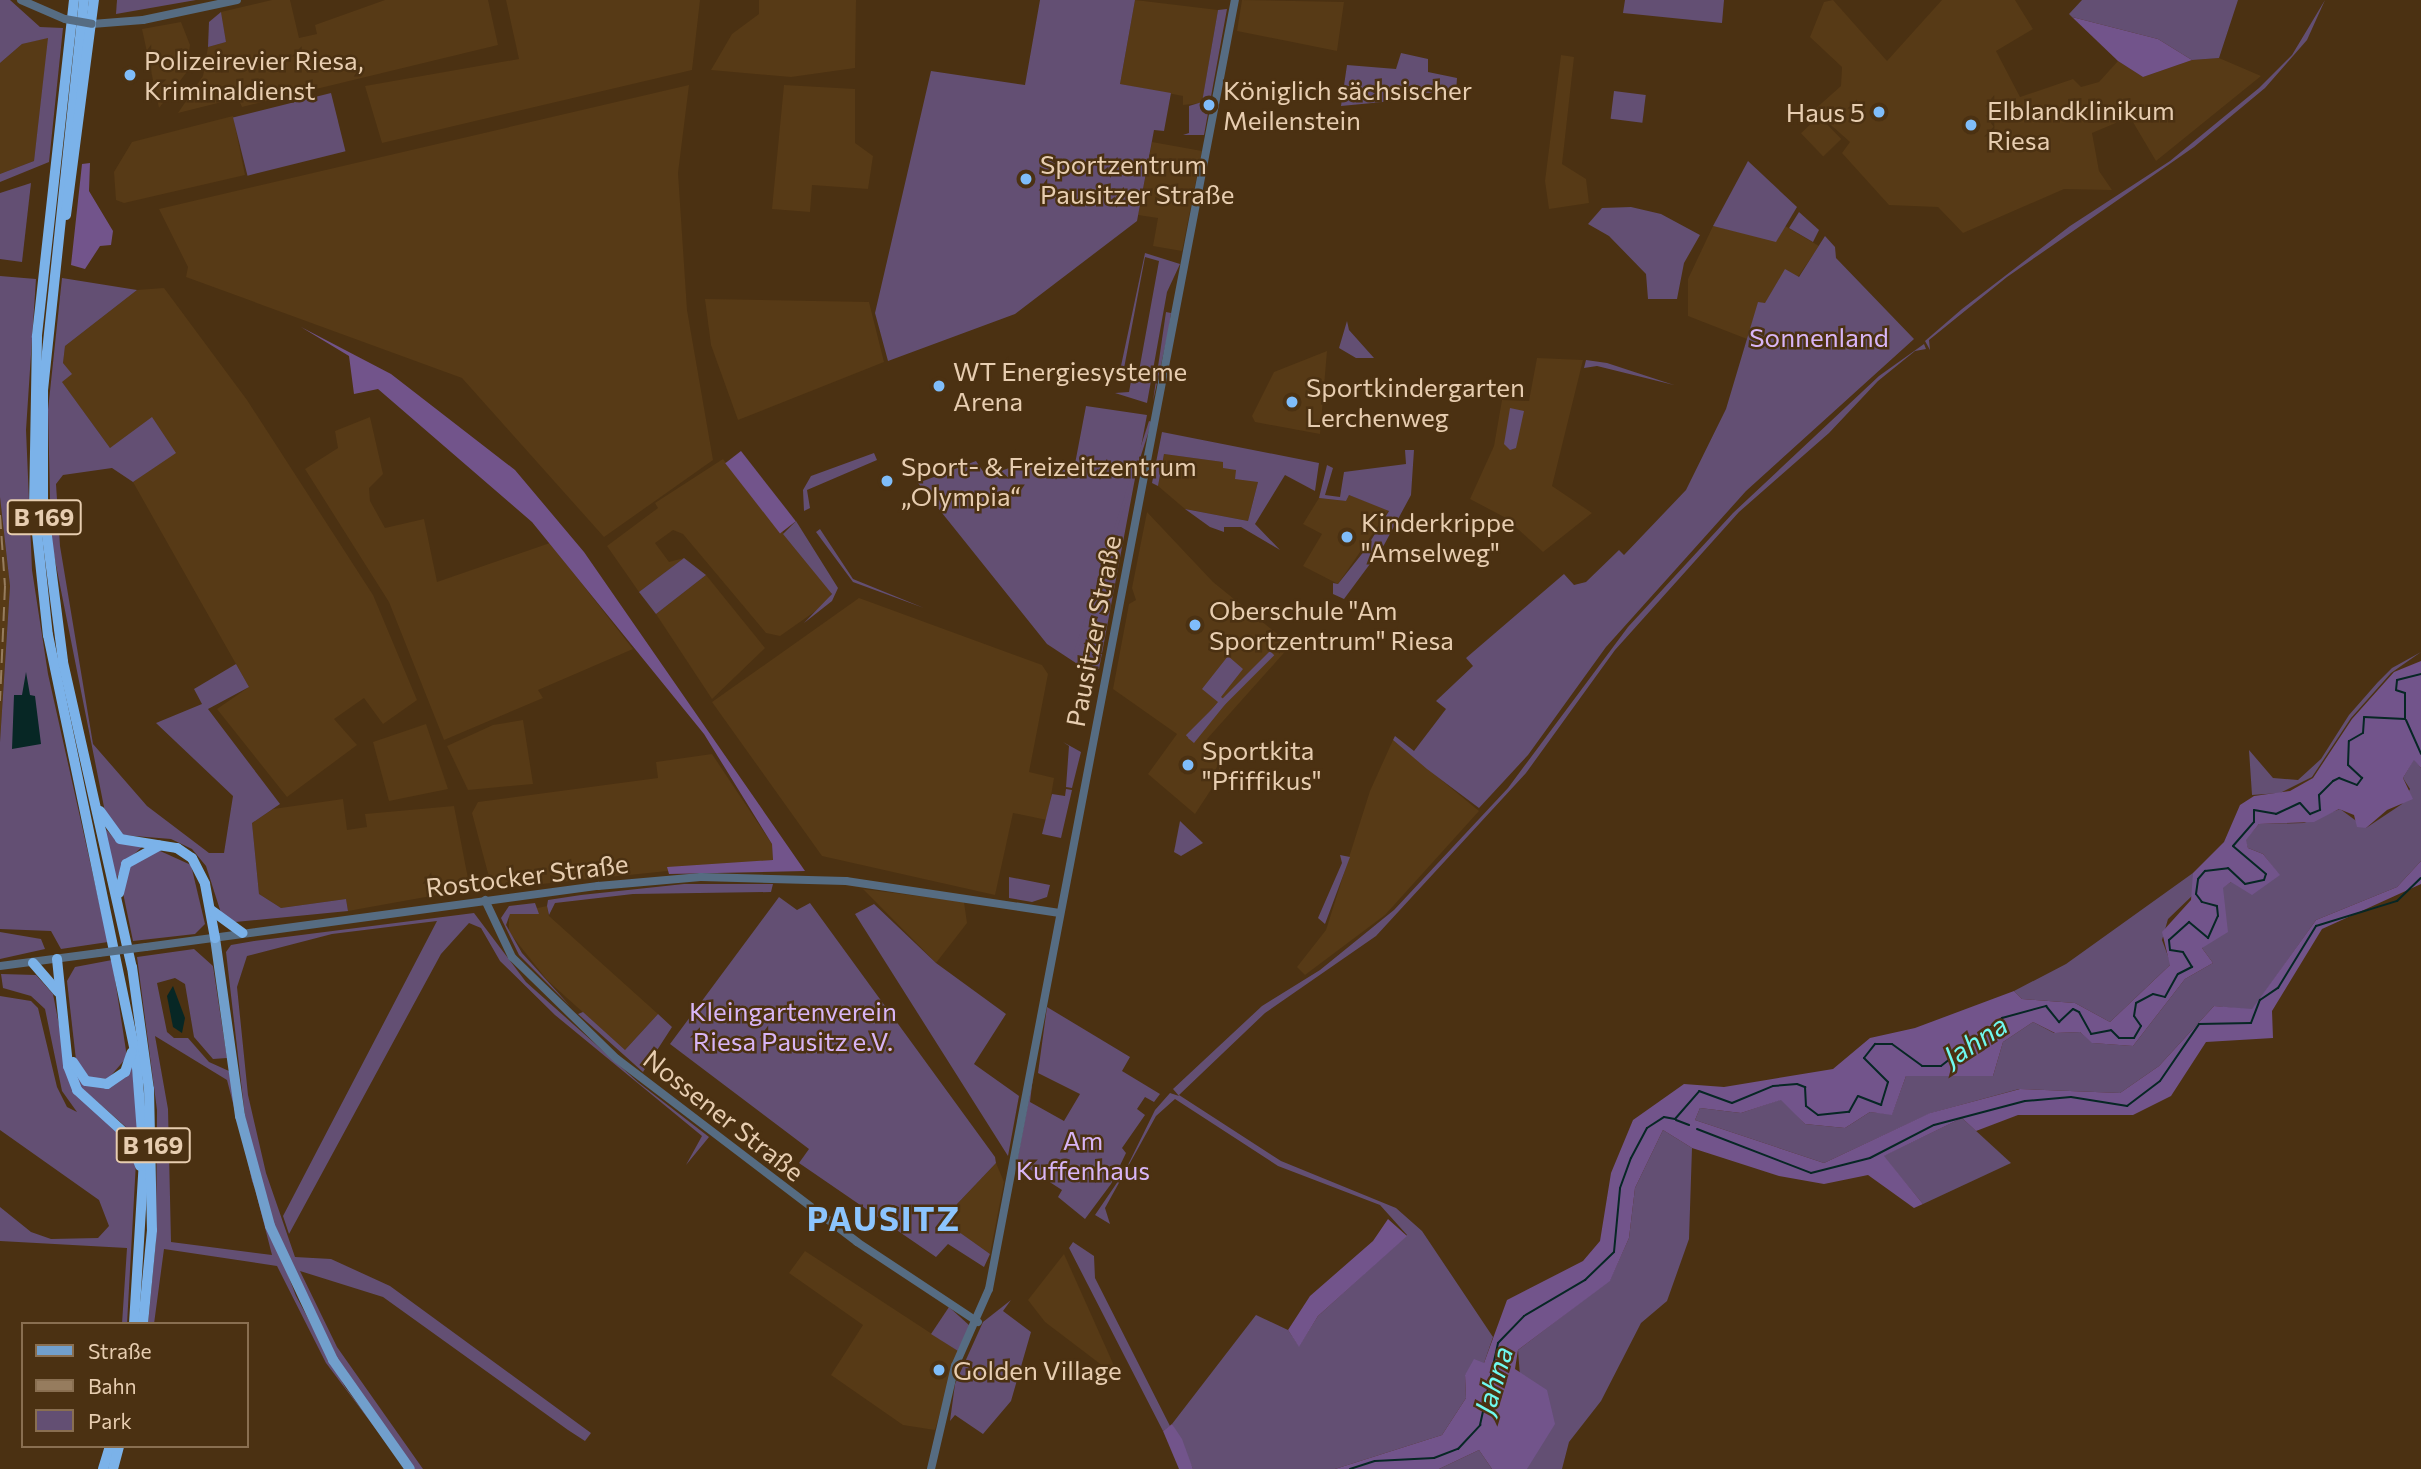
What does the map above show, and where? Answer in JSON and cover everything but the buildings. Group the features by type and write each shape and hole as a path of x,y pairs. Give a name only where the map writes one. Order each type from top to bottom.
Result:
{"highway":[{"name":"B 169","path":"74,0 37,337 34,505 48,635 133,1028 144,1186 134,1322"},
{"name":"B 169","path":"85,0 58,230 43,390 43,505 57,628 139,1009 152,1139 143,1322"},
{"path":"58,230 68,213 94,0"},
{"path":"92,796 120,839 163,844 197,863 211,910 215,938"},
{"path":"119,910 126,864 163,844"},
{"path":"211,910 243,933"},
{"path":"57,959 67,1041 86,1081 107,1084 130,1063 133,1028"},
{"path":"33,962 52,980 61,1000"},
{"name":"B 169","path":"67,1041 78,1090 129,1137 144,1186"},
{"path":"103,1469 109,1448"},
{"path":"113,1469 118,1448"}],"main road":[{"path":"215,938 240,1116 270,1226 333,1360 410,1469"}],"street":[{"path":"22,0 65,19 92,24 143,20 237,0"},
{"name":"Pausitzer Straße","path":"931,1469 955,1366 978,1322 1039,1022 1236,0"},
{"name":"Rostocker Straße","path":"0,966 485,900 663,880 779,877 846,881 1060,913"},
{"name":"Nossener Straße","path":"485,900 512,957 617,1059 846,1234 978,1322"}],"shaded area":[{"path":"272,0 290,0 299,38 317,34 315,25 385,0 488,0 498,45 242,107 238,98 178,113 203,76 208,47 226,42 221,12"},
{"path":"506,0 700,0 692,70 382,143 365,86 519,59"},
{"path":"759,0 856,0 855,68 791,77 711,70 732,34 759,14"},
{"path":"1135,0 1218,10 1202,103 1183,105 1183,96 1120,84"},
{"path":"1242,0 1344,2 1337,51 1237,31"},
{"name":"Elblandklinikum Riesa","path":"1833,0 1887,61 1942,0 2015,0 2033,29 1996,51 2020,97 2073,79 2081,87 2099,82 2118,61 2143,77 2192,60 2219,58 2261,76 2156,161 2130,117 2092,133 2099,171 2112,190 2064,189 1963,233 1938,207 1889,205 1842,153 1850,142 1814,110 1841,86 1842,67 1810,37 1824,2"},
{"path":"2072,17 2158,39 2192,60 2143,77 2118,61"},
{"path":"181,22 190,45 186,73 159,108 142,29"},
{"path":"49,37 34,161 0,174 0,63 22,44"},
{"path":"1561,55 1574,57 1562,164 1586,179 1589,203 1549,209 1545,181"},
{"path":"689,85 678,173 687,310 713,460 604,537 462,378 186,277 188,267 159,209"},
{"path":"784,85 855,89 855,143 873,156 868,189 812,185 810,212 772,209"},
{"path":"233,116 245,175 124,203 116,200 114,172 132,142"},
{"path":"1819,116 1841,139 1823,156 1801,133"},
{"path":"1152,142 1202,151 1182,251 1153,246 1158,218 1138,215"},
{"path":"90,163 89,191 113,231 111,245 100,246 85,269 71,265 82,164"},
{"path":"1713,226 1776,241 1785,226 1819,246 1798,277 1755,315 1747,339 1688,316 1688,279"},
{"path":"164,288 247,400 373,595 417,700 383,724 364,698 334,719 357,745 287,797 217,709 249,687 133,482 175,452 110,448 61,381 71,374 63,363 65,346 137,290"},
{"path":"705,299 869,302 884,362 738,420 711,345"},
{"path":"301,327 391,374 515,470 584,552 805,871 669,874 667,867 773,860 772,844 704,734 532,522 378,389 354,394 349,356"},
{"name":"Sportkindergarten Lerchenweg","path":"1327,351 1320,434 1255,422 1252,416 1274,372"},
{"path":"1537,358 1583,360 1552,486 1592,513 1543,552 1506,518 1470,499 1494,446 1502,400 1529,401"},
{"path":"370,417 383,474 369,488 370,501 385,528 424,519 437,582 550,543 633,649 538,690 543,698 444,740 389,602 305,469 338,448 335,431"},
{"path":"741,451 796,521 780,533 725,463"},
{"path":"1164,454 1224,462 1258,482 1248,521 1185,509 1158,486"},
{"path":"723,459 832,592 827,603 780,636 766,633 683,534 673,530 655,543 669,562 684,558 639,592 607,546 658,508 655,503"},
{"name":"Kinderkrippe \"Amselweg\"","path":"1349,495 1389,510 1338,584 1303,566 1322,534 1303,524 1319,498 1346,501"},
{"path":"0,498 10,586 0,742"},
{"name":"Oberschule \"Am Sportzentrum\" Riesa","path":"1147,512 1213,582 1291,645 1207,739 1225,756 1216,782 1195,814 1148,774 1177,734 1113,689 1129,604 1136,600 1132,588"},
{"path":"706,575 765,648 712,699 656,614"},
{"path":"859,598 1042,665 1048,674 1029,772 1054,778 1047,820 1013,813 995,895 822,856 712,702"},
{"path":"2421,661 2421,768 2414,760 2403,778 2413,799 2387,810 2366,828 2357,827 2354,815 2339,809 2314,822 2259,824 2246,840 2248,848 2263,854 2280,875 2252,895 2231,882 2223,888 2228,932 2202,948 2213,963 2185,979 2133,1046 2092,1043 2080,1032 2055,1033 2033,1022 2003,1042 1993,1076 1906,1076 1892,1115 1870,1112 1845,1128 1805,1124 1781,1100 1741,1113 1700,1108 1695,1120 1824,1163 1930,1113 2020,1089 2120,1093 2159,1066 2214,1006 2252,1009 2316,920 2397,887 2421,861 2421,884 2322,929 2272,1011 2273,1038 2206,1042 2171,1096 2133,1115 2018,1115 1976,1131 1962,1118 1884,1156 1923,1204 1914,1208 1868,1175 1824,1184 1779,1176 1692,1148 1663,1130 1635,1188 1629,1238 1610,1281 1518,1350 1515,1369 1547,1390 1555,1424 1527,1469 1492,1469 1479,1450 1439,1469 1335,1469 1442,1435 1466,1398 1465,1375 1474,1359 1484,1363 1507,1300 1583,1261 1600,1241 1611,1173 1633,1120 1684,1084 1724,1087 1833,1069 1870,1038 1915,1028 2014,991 2022,999 2075,1003 2110,1022 2170,965 2162,932 2191,900 2193,873 2224,842 2240,805 2254,796 2290,791 2313,778 2352,719 2394,672"},
{"path":"523,720 533,784 468,790 447,746 493,725"},
{"path":"426,724 448,789 389,801 373,742"},
{"path":"1393,740 1479,811 1385,915 1305,975 1297,967 1326,930 1370,791"},
{"path":"712,754 772,844 773,860 502,888 489,877 472,813 478,802 658,778 656,762"},
{"path":"343,799 347,830 367,827 365,814 454,806 470,889 348,911 346,899 281,908 259,894 252,823 273,809"},
{"path":"863,889 964,902 967,923 936,963"},
{"path":"547,906 549,916 658,1014 625,1050 547,980 509,932 509,914"},
{"path":"996,1163 1004,1182 990,1254 952,1228 957,1204"},
{"path":"1388,1219 1407,1236 1318,1316 1299,1347 1288,1330 1310,1296 1373,1241"},
{"path":"805,1251 958,1351 935,1430 903,1425 831,1375 863,1325 789,1273"},
{"path":"1064,1254 1120,1379 1045,1322 1028,1300"},
{"path":"1172,1424 1182,1439 1193,1469 1179,1469 1163,1431"}],"green space":[{"path":"0,0 10,0 40,27 63,28 49,162 0,182 0,174 34,161 48,38 22,44 0,63"},
{"path":"117,0 196,0 116,14"},
{"name":"Sportzentrum Pausitzer Straße","path":"1040,0 1135,0 1120,84 1171,93 1164,131 1154,130 1137,221 1015,314 888,361 875,313 931,71 1025,85"},
{"path":"1625,0 1724,0 1722,23 1623,13"},
{"path":"2082,0 2238,0 2219,58 2192,60 2158,39 2072,17 2069,14"},
{"path":"2325,0 2307,40 2265,88 2194,147 2007,277 1929,340 1930,350 1925,341 1962,309 2070,226 2170,161 2259,88 2292,55"},
{"path":"1227,9 1204,135 1183,135 1189,133 1189,106 1202,102 1218,10"},
{"path":"221,12 226,42 208,47 209,22"},
{"path":"1401,53 1428,59 1428,72 1457,78 1456,92 1397,94 1393,101 1341,106 1347,65 1396,69"},
{"path":"1614,91 1646,95 1642,123 1611,119"},
{"path":"331,93 346,151 248,176 233,117"},
{"path":"1748,161 1797,207 1776,242 1713,226"},
{"path":"31,183 22,262 0,259 0,193"},
{"path":"1631,207 1661,214 1700,235 1684,263 1677,299 1648,299 1646,274 1609,236 1588,224 1602,208"},
{"path":"1799,212 1819,230 1813,242 1789,228"},
{"name":"Sonnenland","path":"1825,236 1835,247 1836,258 1914,339 1746,491 1606,647 1528,755 1479,808 1393,740 1395,736 1414,751 1446,709 1436,701 1473,666 1466,658 1564,574 1574,585 1586,582 1619,550 1624,555 1686,490 1726,409 1758,302 1765,303 1785,269 1799,277"},
{"path":"1145,253 1180,264 1167,292 1147,403 1115,393 1129,392 1131,381 1137,382 1159,261 1145,257 1122,379 1126,382 1118,380"},
{"path":"0,276 36,279 26,430 32,570 48,674 108,942 61,949 51,931 0,929 0,742 10,586 0,497"},
{"path":"62,278 137,290 65,346 63,363 72,374 62,382 110,448 152,417 176,453 133,482 112,468 63,475 56,484 60,546 93,744 147,806 209,853 224,853 233,796 156,723 202,704 194,689 236,664 249,687 208,709 280,804 252,823 259,894 281,908 346,899 348,911 235,922 221,913 206,866 192,849 171,839 122,835 105,812 51,540 48,410"},
{"path":"1166,312 1171,313 1169,329 1153,401"},
{"path":"1347,321 1349,330 1374,358 1356,358 1339,348"},
{"path":"1924,344 1926,349 1915,351 1878,381 1829,433 1739,512 1615,650 1526,773 1376,936 1265,1013 1179,1095 1281,1161 1396,1208 1422,1231 1493,1337 1484,1363 1465,1375 1466,1398 1442,1435 1335,1469 1193,1469 1172,1424 1256,1315 1288,1330 1299,1346 1318,1316 1407,1235 1380,1205 1278,1166 1175,1099 1156,1116 1105,1208 1110,1224 1095,1215 1125,1171 1155,1110 1170,1093 1179,1096 1173,1089 1262,1006 1320,970 1394,910 1508,788 1628,627 1733,513 1879,376"},
{"path":"1586,360 1607,363 1674,385 1597,366 1584,368"},
{"path":"1086,406 1147,415 1099,669 1087,663 1085,669 1047,644 918,483 976,461 986,476 1024,463 1041,471 1074,469"},
{"path":"1510,408 1524,411 1516,448 1510,450 1504,444"},
{"path":"1149,421 1152,422 1074,661 1071,660"},
{"path":"1162,432 1319,463 1315,491 1285,475 1255,524 1280,550 1241,527 1224,527 1224,532 1210,527 1185,509 1248,521 1258,482 1235,479 1236,470 1223,468 1223,462 1164,454 1158,486 1152,483"},
{"path":"1405,450 1414,450 1411,495 1384,545 1344,599 1333,594 1333,583 1338,584 1365,550 1389,511 1349,495 1346,501 1319,498 1327,465 1333,468 1325,495 1340,497 1344,472 1406,464"},
{"path":"874,453 877,460 807,490 810,508 804,511 803,490 811,476"},
{"path":"796,521 838,588 832,601 804,623 832,594 783,534"},
{"path":"820,529 853,579 924,608 853,582 816,532"},
{"path":"684,558 706,575 656,614 639,592"},
{"path":"1270,651 1274,655 1190,739 1186,735"},
{"path":"2421,652 2391,673 2351,718 2312,777 2280,793 2252,795 2249,750 2273,778 2298,780 2321,759 2349,715 2378,682 2392,668"},
{"path":"1228,656 1243,669 1221,697 1227,702 1194,743 1188,738 1218,702 1202,689"},
{"path":"1063,742 1081,752 1072,788 1066,787 1069,746"},
{"path":"2414,759 2421,768 2421,861 2397,887 2316,920 2252,1010 2214,1006 2159,1066 2120,1093 2019,1089 1931,1113 1824,1163 1695,1120 1700,1108 1741,1113 1782,1099 1805,1124 1845,1128 1870,1112 1892,1114 1906,1076 1993,1076 2003,1042 2033,1022 2054,1033 2080,1032 2093,1043 2133,1046 2185,979 2213,963 2202,948 2222,888 2231,882 2279,875 2263,854 2248,848 2245,840 2259,824 2304,823 2340,809 2366,828 2402,804 2410,789 2403,778"},
{"path":"1066,789 1072,790 1061,838 1042,834 1052,794 1065,796"},
{"path":"1180,821 1203,843 1181,856 1174,852"},
{"path":"102,825 113,837 142,847 123,864 116,880"},
{"path":"158,850 191,865 205,924 195,934 133,941 122,888 129,867"},
{"path":"1340,855 1350,857 1325,924 1318,918 1342,863"},
{"path":"2193,873 2195,893 2168,919 2162,940 2171,964 2110,1022 2075,1003 2022,999 2014,991 2066,964"},
{"path":"1009,877 1050,885 1047,897 1032,902 1009,898"},
{"path":"684,884 773,884 771,892 633,894 555,903 549,915 547,906 548,900"},
{"name":"Kleingartenverein Riesa Pausitz e.V.","path":"779,897 797,910 810,903 995,1157 996,1163 957,1204 952,1227 990,1254 984,1267 948,1244 936,1257 799,1163 809,1149 670,1044"},
{"path":"535,903 539,914 510,914 506,925 522,953 570,1006 519,955 501,918 509,906"},
{"path":"874,904 936,963 1006,1014 974,1064 1019,1096 1008,1156 855,914"},
{"path":"474,913 526,982 639,1083 709,1137 686,1165 702,1136 555,1015 500,961 481,928 469,923 441,954 289,1234 283,1216 437,921 332,934 247,956 237,987 248,1095 266,1173 295,1257 331,1259 390,1286 591,1433 585,1441 568,1430 383,1297 300,1271 337,1347 423,1469 414,1469 331,1350 271,1217 246,1125 226,952 231,945 254,941"},
{"path":"0,932 41,939 45,949 0,959"},
{"path":"194,949 213,966 227,1058 213,1059 194,1037 185,984 175,978 157,983 167,1032 174,1038 188,1038 209,1062 229,1071 248,1161 227,1080 155,1036 168,1109 171,1242 272,1255 255,1189 296,1296 345,1387 406,1469 326,1363 277,1266 164,1249 154,1322 148,1322 156,1240 157,1110 137,957"},
{"path":"112,960 127,1057 108,1079 89,1078 76,1060 67,981 75,967"},
{"path":"1,974 36,975 53,994 70,1081 119,1130 136,1162 127,1322 122,1322 127,1248 0,1241 0,1207 31,1232 51,1239 98,1238 109,1226 99,1200 0,1130 0,996 31,1001 38,1008 57,1087 67,1107 77,1112 62,1091 45,1009 31,996 3,988"},
{"name":"Am Kuffenhaus","path":"1047,1007 1130,1057 1122,1071 1160,1094 1154,1102 1145,1097 1137,1109 1145,1115 1122,1148 1126,1153 1111,1184 1085,1219 1058,1197 1062,1190 1017,1161 1033,1077 1030,1102 1064,1121 1080,1094 1038,1073"},
{"path":"583,1012 625,1050 658,1014 672,1027 643,1072 578,1014"},
{"path":"132,1065 140,1149 126,1127 78,1085 73,1070 94,1086"},
{"path":"1962,1118 2011,1163 1923,1204 1883,1156"},
{"path":"1663,1130 1692,1148 1689,1239 1667,1301 1641,1323 1601,1401 1569,1442 1562,1469 1527,1469 1518,1350 1610,1280 1629,1238 1635,1188"},
{"path":"1073,1242 1094,1256 1095,1278 1170,1426 1163,1431 1069,1248"},
{"path":"1011,1300 1003,1311 1031,1332 1011,1401 983,1434 955,1415 950,1421 955,1384 983,1322"},
{"path":"949,1307 970,1326 958,1351 931,1334"},
{"path":"1479,1450 1492,1469 1439,1469"}],"water":[{"path":"26,672 30,695 35,696 41,744 12,749 14,695 22,695"},
{"path":"173,986 185,1018 182,1033 173,1027 167,996"}],"waterway":[{"name":"Jahna","path":"1350,1469 1375,1461 1434,1458 1458,1449 1480,1425 1498,1343 1524,1316 1585,1280 1614,1252 1620,1188 1631,1158 1647,1128 1664,1117 1675,1119 1699,1091 1732,1103 1773,1086 1797,1084 1805,1087 1806,1106 1818,1115 1849,1112 1858,1096 1881,1105 1888,1082 1864,1058 1875,1044 1892,1044 1922,1066 1941,1066 2002,1018 2046,1006 2059,1022 2073,1009 2079,1012 2091,1034 2111,1030 2119,1038 2134,1038 2141,1026 2134,1016 2136,1003 2153,994 2165,997 2178,974 2192,967 2183,952 2170,950 2169,940 2189,922 2208,938 2218,916 2217,906 2202,902 2196,894 2198,879 2205,871 2228,868 2245,884 2264,880 2266,874 2233,846 2254,822 2254,810 2276,814 2300,803 2310,814 2320,810 2319,795 2333,781 2339,778 2357,785 2362,778 2348,765 2349,741 2363,733 2364,717 2405,719 2405,693 2396,690 2397,680 2421,674"},
{"path":"2406,720 2421,754"},
{"path":"1697,1129 1811,1173 1870,1158 1934,1125 2025,1101 2071,1097 2127,1106 2160,1081 2199,1024 2251,1023 2260,1000 2278,988 2316,926 2397,901 2421,878"},
{"path":"1676,1120 1689,1125"}],"railway":[{"path":"0,515 5,586 0,701"}],"place":[{"name":"Polizeirevier Riesa, Kriminaldienst","path":"130,75"},
{"name":"Königlich sächsischer Meilenstein","path":"1209,105"},
{"name":"Haus 5","path":"1879,112"},
{"name":"Elblandklinikum Riesa","path":"1971,125"},
{"name":"Sportzentrum Pausitzer Straße","path":"1026,179"},
{"name":"WT Energiesysteme Arena","path":"939,386"},
{"name":"Sportkindergarten Lerchenweg","path":"1292,402"},
{"name":"Sport- & Freizeitzentrum „Olympia“","path":"887,481"},
{"name":"Kinderkrippe \"Amselweg\"","path":"1347,537"},
{"name":"Oberschule \"Am Sportzentrum\" Riesa","path":"1195,625"},
{"name":"Sportkita \"Pfiffikus\"","path":"1188,765"},
{"name":"Golden Village","path":"939,1370"}],"district":[{"name":"PAUSITZ","path":"884,1218"}]}
